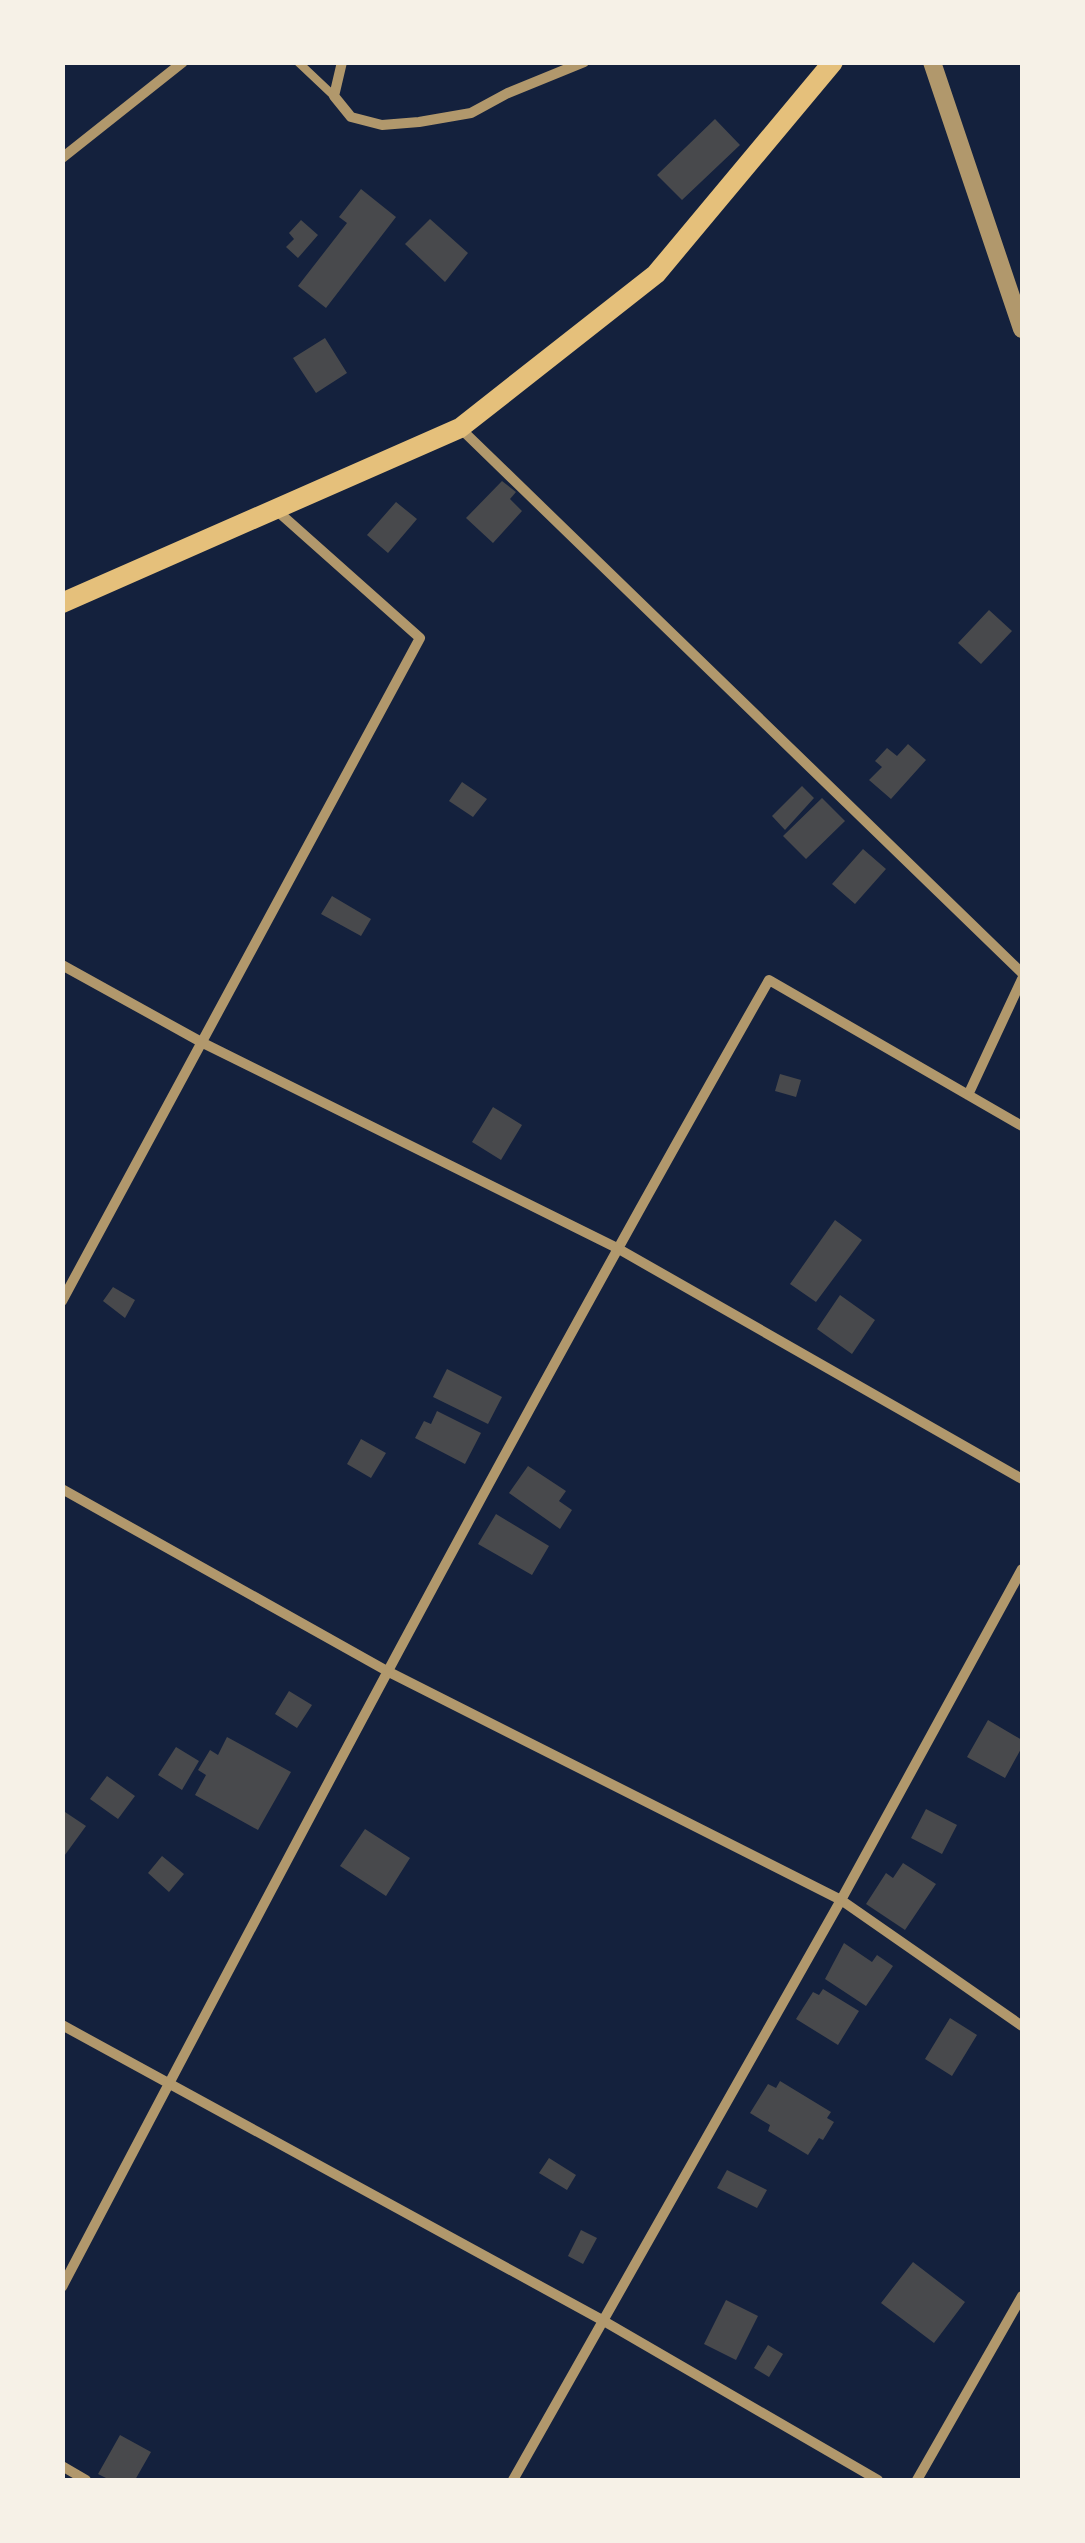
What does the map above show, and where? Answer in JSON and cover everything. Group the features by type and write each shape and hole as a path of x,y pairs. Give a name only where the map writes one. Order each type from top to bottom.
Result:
{"main road":[{"path":"62,604 460,428 656,274 833,62"}],"street":[{"path":"62,158 183,62"},
{"path":"342,62 334,96 351,117 382,126 471,113 508,93 584,62"},
{"path":"932,62 1022,329"},
{"path":"460,428 1022,976 968,1095"},
{"path":"62,1301 420,638 275,508"},
{"path":"62,965 204,1043 616,1248 1022,1479"},
{"path":"62,2288 387,1671 616,1248 769,980 1022,1126"},
{"path":"62,1489 387,1671 841,1900 1022,2026"},
{"path":"513,2480 841,1900 1022,1569"},
{"path":"62,2025 602,2320 878,2480"},
{"path":"917,2480 1022,2296"},
{"path":"62,2466 86,2480"}],"lane":[{"path":"298,62 334,96"}],"building":[{"path":"715,119 740,145 682,200 657,175"},
{"path":"361,189 396,217 326,308 298,286 347,223 339,217"},
{"path":"430,219 468,253 445,282 405,244"},
{"path":"301,220 318,235 298,258 286,247 294,239 289,233"},
{"path":"325,338 347,373 316,393 293,358"},
{"path":"502,481 516,492 510,499 522,511 493,543 466,518"},
{"path":"396,502 417,519 388,553 367,535"},
{"path":"989,610 1012,631 981,664 958,643"},
{"path":"908,744 926,760 891,799 869,780 882,767 875,761 887,748 897,756"},
{"path":"462,782 487,799 473,817 449,801"},
{"path":"802,786 814,798 785,830 772,816"},
{"path":"822,798 845,821 806,859 783,836"},
{"path":"863,849 886,869 855,904 832,884"},
{"path":"332,896 371,919 361,936 321,914"},
{"path":"780,1074 801,1080 796,1097 775,1091"},
{"path":"493,1107 522,1125 501,1160 472,1142"},
{"path":"835,1220 862,1240 816,1302 790,1284"},
{"path":"113,1287 135,1300 125,1318 103,1301"},
{"path":"840,1295 875,1320 852,1354 817,1329"},
{"path":"447,1369 502,1397 488,1424 433,1397"},
{"path":"437,1411 481,1433 465,1464 415,1438 424,1421 431,1424"},
{"path":"361,1439 386,1453 371,1478 347,1464"},
{"path":"528,1466 566,1491 559,1501 572,1510 560,1529 509,1493"},
{"path":"496,1514 549,1546 532,1575 478,1544"},
{"path":"289,1691 312,1705 297,1728 275,1714"},
{"path":"988,1720 1022,1740 1005,1778 967,1757"},
{"path":"227,1737 291,1772 258,1830 195,1795 206,1775 198,1770 210,1750 218,1755"},
{"path":"176,1747 199,1761 182,1790 158,1775"},
{"path":"107,1776 135,1796 118,1819 90,1799"},
{"path":"926,1809 957,1825 942,1854 911,1838"},
{"path":"62,1810 86,1826 62,1859"},
{"path":"365,1829 410,1858 386,1896 340,1866"},
{"path":"162,1856 184,1874 169,1892 148,1873"},
{"path":"903,1863 936,1884 905,1930 866,1904 886,1873 893,1878"},
{"path":"844,1943 872,1962 877,1955 893,1966 866,2006 825,1979"},
{"path":"823,1989 859,2011 838,2045 796,2019 813,1992 819,1995"},
{"path":"950,2018 977,2035 952,2076 925,2059"},
{"path":"780,2081 831,2112 827,2118 834,2122 808,2155 768,2131 770,2125 750,2113 768,2084 776,2088"},
{"path":"549,2158 576,2175 567,2190 539,2173"},
{"path":"727,2170 767,2190 757,2208 717,2188"},
{"path":"581,2230 597,2238 583,2264 568,2256"},
{"path":"913,2262 965,2302 934,2343 881,2303"},
{"path":"726,2300 758,2316 736,2360 704,2344"},
{"path":"768,2345 783,2354 769,2377 754,2368"},
{"path":"120,2435 151,2452 135,2480 110,2480 98,2474"}]}
